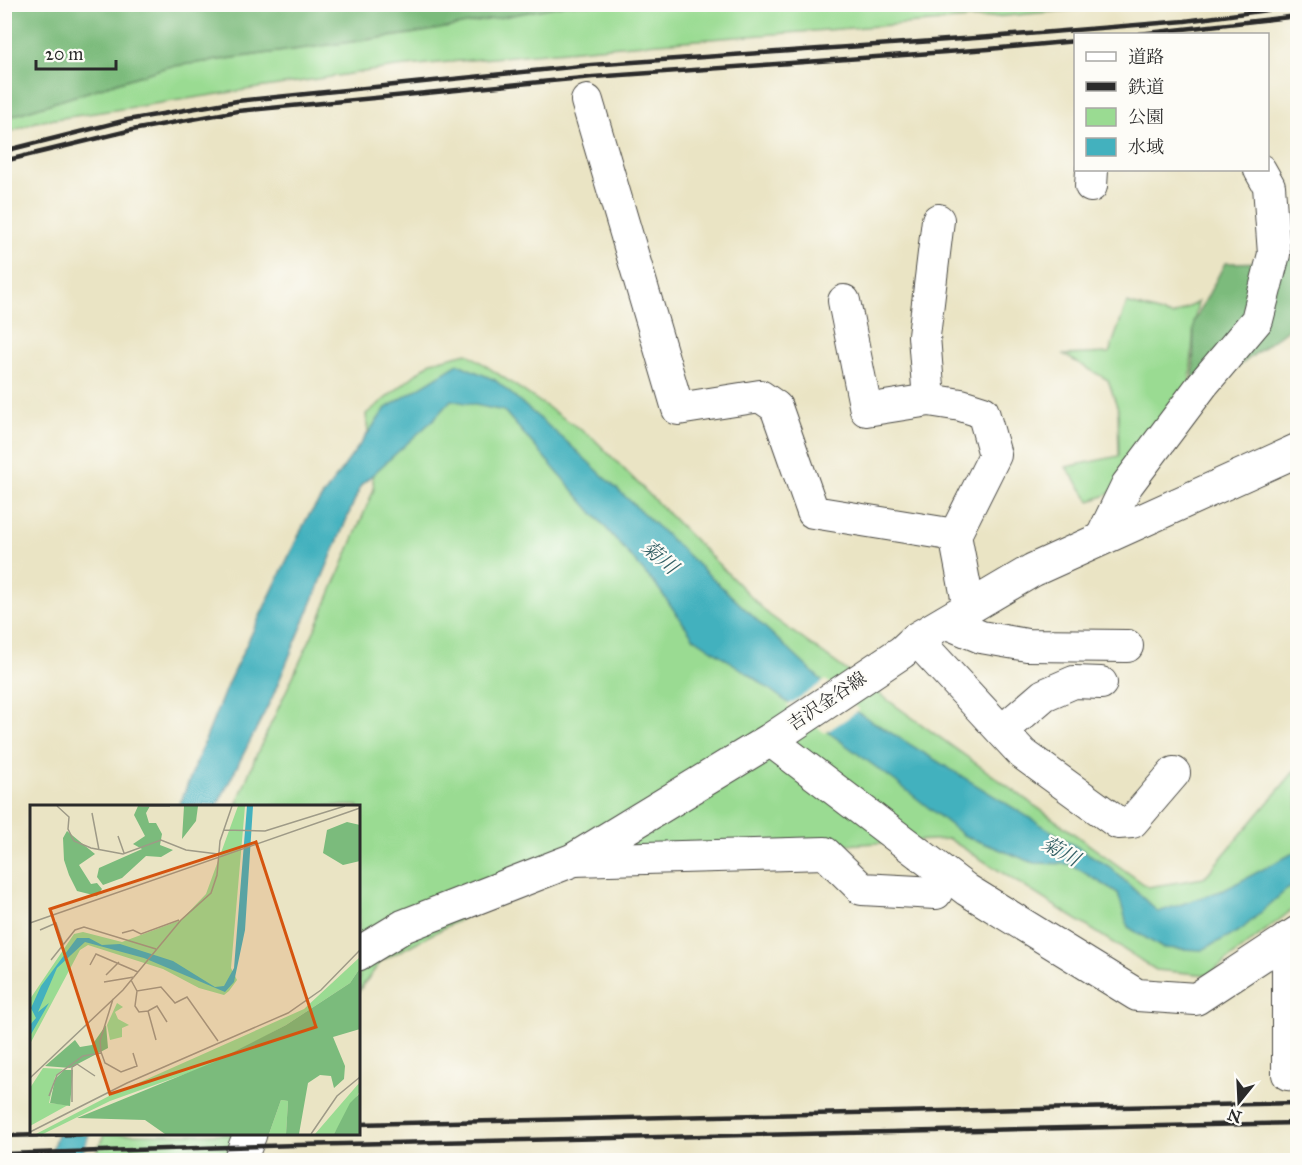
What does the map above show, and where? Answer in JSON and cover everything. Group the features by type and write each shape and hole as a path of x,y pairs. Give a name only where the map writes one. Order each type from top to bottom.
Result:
{"main road":[{"name":"吉沢金谷線","path":"360,953 404,926 573,860 772,738 957,615 1033,570 1298,450"},
{"path":"240,1161 250,1135"}],"street":[{"path":"587,101 678,410 760,396 776,407 813,512 955,535"},
{"path":"1101,539 1127,485 1203,384 1257,320 1274,254 1286,249 1269,186 1261,171"},
{"path":"929,399 924,336 938,220"},
{"path":"843,301 866,410 929,399 983,412 995,455 955,535 957,615 981,637 1027,645 1127,646"},
{"path":"909,646 1002,731 1023,754 1118,823 1132,822 1174,773"},
{"path":"1002,731 1044,695 1074,682 1101,683"},
{"path":"772,738 967,890 1137,995 1196,999 1293,935"},
{"path":"573,860 825,854 862,889 936,892"},
{"path":"1293,935 1288,1074 1298,1075"}],"green space":[{"path":"5,4 566,5 424,32 167,67 5,118"},
{"path":"531,5 1128,5 620,46 396,67 36,122 5,134 5,118 167,67 411,34"},
{"path":"1297,257 1297,322 1193,401 1194,322 1225,263 1272,262"},
{"path":"1198,302 1194,322 1189,398 1109,494 1090,501 1066,467 1119,456 1118,409 1108,380 1064,355 1109,353 1127,303 1172,316"},
{"path":"467,353 593,438 768,614 1148,887 1204,878 1297,768 1297,906 1208,975 1156,970 949,839 573,860 381,961 360,990 360,805 236,805 255,758 321,616 374,489 366,414 431,362"},
{"path":"104,1135 248,1135 228,1160 94,1160"}],"water":[{"name":"菊川","path":"458,364 495,380 567,442 852,709 1110,867 1158,912 1224,890 1297,851 1297,883 1241,930 1202,950 1162,948 1128,927 1118,893 1070,864 1034,863 963,835 895,781 750,675 693,637 659,589 504,411 451,400 432,421 361,485 272,698 218,805 179,805 228,683 307,518 386,408"},
{"path":"57,1135 89,1135 80,1160 49,1160"}],"pier":[{"path":"826,680 860,710 825,733 787,706"}],"railway":[{"path":"4,151 127,120 237,101 591,65 1185,21 1298,6"},
{"path":"1148,33 1298,16"},
{"path":"4,161 132,130 238,111 593,77 1074,41"},
{"path":"360,1124 1298,1103"},
{"path":"4,1154 297,1145 1298,1123"},
{"path":"4,1136 42,1135"}]}
